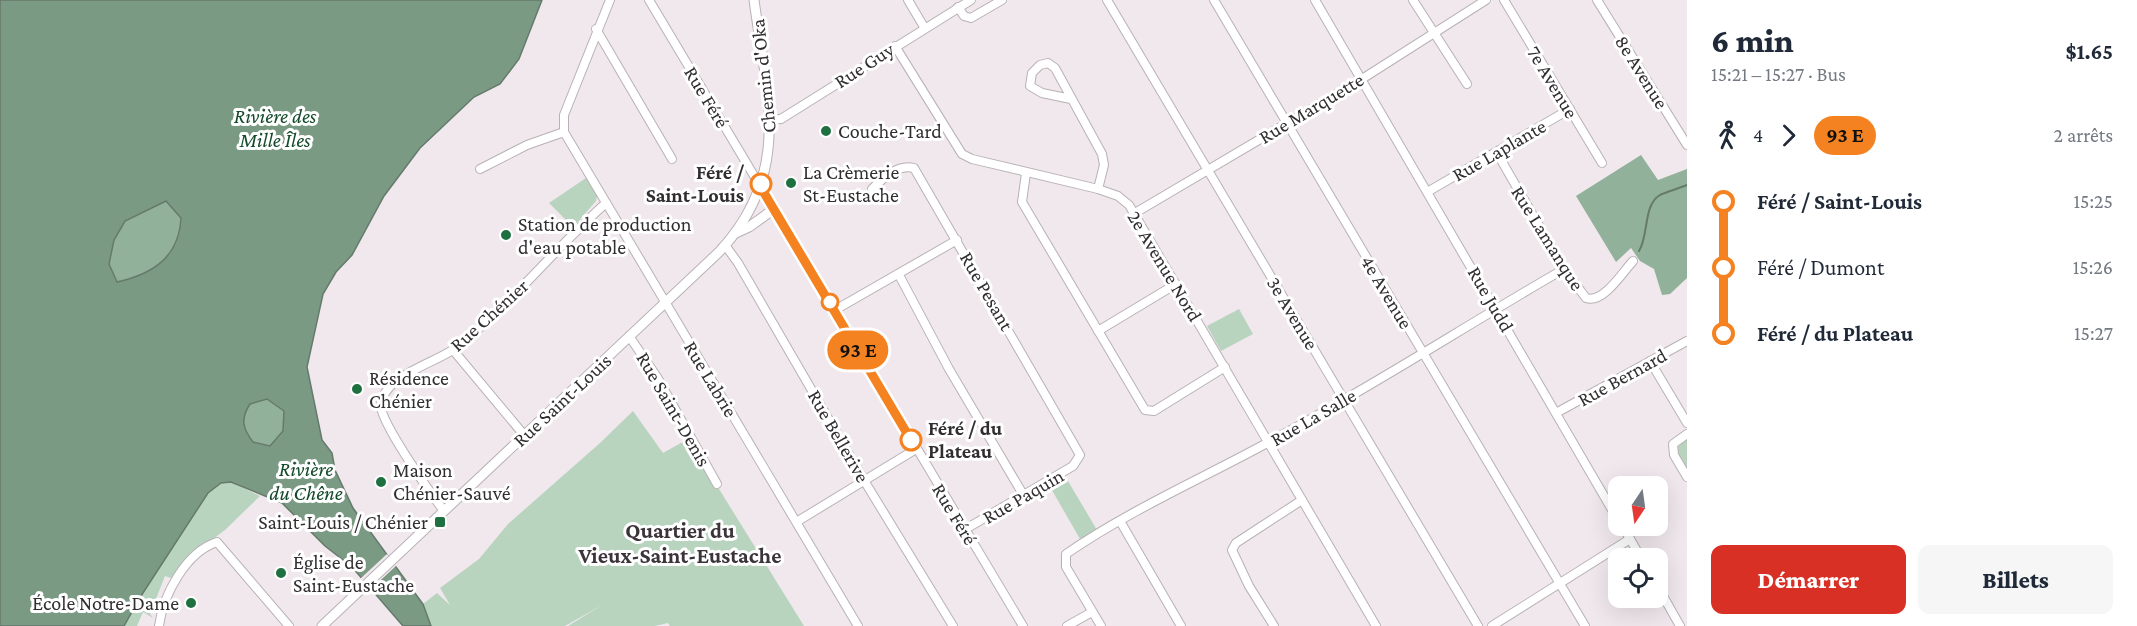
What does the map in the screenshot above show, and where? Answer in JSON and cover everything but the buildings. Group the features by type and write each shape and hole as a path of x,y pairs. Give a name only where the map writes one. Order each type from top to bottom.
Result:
{"main road":[{"name":"Chemin d'Oka","path":"754,0 770,120 769,155 760,186"},
{"name":"Rue Saint-Louis","path":"321,626 725,246 747,216 760,186"},
{"path":"735,233 749,227 774,209"}],"street":[{"path":"480,169 527,144 564,132 564,115 596,29 610,0"},
{"name":"Rue Féré","path":"649,0 1023,626"},
{"path":"908,0 924,27"},
{"name":"Rue Guy","path":"770,120 781,119 924,27 971,0"},
{"path":"958,7 964,16 971,18 1002,0"},
{"name":"3e Avenue","path":"1107,0 1478,626"},
{"name":"4e Avenue","path":"1214,0 1585,626"},
{"name":"Rue Judd","path":"1315,0 1429,191 1608,503"},
{"path":"1413,0 1467,84"},
{"name":"Rue Marquette","path":"1135,213 1362,79 1486,0"},
{"name":"7e Avenue","path":"1504,0 1602,163"},
{"name":"8e Avenue","path":"1597,0 1687,145"},
{"path":"596,29 672,159"},
{"name":"2e Avenue Nord","path":"895,46 962,154 972,159 1098,189 1118,196 1135,213 1376,626"},
{"path":"1071,99 1042,93 1030,86 1032,73 1040,65 1048,63 1055,68 1102,154 1104,165 1098,189"},
{"name":"Rue Laplante","path":"1429,191 1570,110"},
{"name":"Rue Labrie","path":"564,132 798,521 858,626"},
{"name":"Rue Lamanque","path":"1497,153 1564,268 1586,298 1591,300 1600,297 1624,266 1633,261"},
{"name":"Rue Pesant","path":"872,189 885,176 906,166 914,168 1078,448 1079,458"},
{"path":"1026,172 1022,202 1141,404 1150,411 1225,367"},
{"name":"Rue Chénier","path":"444,511 384,423 381,405 385,391 398,380 453,350 521,289 570,235 606,203"},
{"path":"835,310 957,240"},
{"name":"Rue Bellerive","path":"725,246 738,263 865,482 953,626"},
{"name":"Rue La Salle","path":"1092,612 1064,561 1066,554 1120,521 1345,400 1422,351 1564,268"},
{"path":"899,275 949,369 1023,496"},
{"path":"1098,331 1176,284"},
{"name":"Rue Saint-Denis","path":"629,336 657,377 717,484"},
{"name":"Rue Bernard","path":"1556,413 1687,340"},
{"path":"453,350 524,435"},
{"path":"1650,362 1687,423"},
{"path":"1687,434 1673,444 1674,455 1687,477"},
{"path":"798,521 916,450"},
{"name":"Rue Paquin","path":"964,530 1073,466 1079,458"},
{"path":"1274,626 1249,586 1232,550 1236,543 1302,500"},
{"path":"1120,521 1181,626"},
{"path":"1628,536 1635,548"},
{"path":"1492,626 1630,539"},
{"path":"159,626 166,601 176,581 194,558 217,542 289,626"},
{"path":"1668,605 1680,626"},
{"path":"1067,626 1092,612 1101,626"}],"shaded area":[{"path":"1641,155 1658,180 1687,169 1687,278 1670,294 1662,295 1654,269 1640,261 1631,248 1616,262 1576,196"},
{"path":"586,178 597,196 596,201 576,224 568,222 549,203"},
{"path":"166,201 181,218 179,232 169,253 153,269 117,282 109,264 114,240 125,221"},
{"path":"1239,309 1253,334 1221,351 1207,326"},
{"path":"267,399 284,411 283,432 270,446 253,442 244,424 244,414 249,404"},
{"path":"633,411 663,453 688,439 804,626 670,626 668,623 655,626 568,626 602,605 565,626 431,626 423,604 437,593 450,605 440,588 479,559 508,524"},
{"path":"1687,438 1687,470 1676,449"},
{"path":"1065,476 1097,530 1080,539 1049,485"},
{"path":"231,482 260,496 225,530 190,556 171,578 165,576 150,614 153,618 143,612 137,626 124,626 208,493 221,483"}],"water":[{"name":"Rivière des Mille Îles","path":"0,0 542,0 519,59 500,84 474,97 420,148 384,196 352,255 336,272 323,294 307,367 322,440 332,453 335,470 353,508 423,604 431,626 403,626 352,567 325,546 282,503 231,482 221,483 208,493 124,626 0,626","holes":["166,201 181,218 179,232 169,253 153,269 117,282 109,264 114,240 125,221","267,399 284,411 283,431 270,446 253,442 244,424 245,414 250,404"]}],"pier":[{"path":"387,554 397,565 370,590 360,579"}],"waterway":[{"path":"1639,251 1651,206 1655,200 1660,195 1687,185"}],"bus line":[{"path":"761,184 760,186 911,440"}],"place":[{"name":"Couche-Tard","path":"826,131"},
{"name":"La Crèmerie St-Eustache","path":"791,183"},
{"name":"Féré / Saint-Louis","path":"761,184"},
{"name":"Station de production d'eau potable","path":"506,235"},
{"name":"Résidence Chénier","path":"357,389"},
{"name":"Féré / du Plateau","path":"911,440"},
{"name":"Maison Chénier-Sauvé","path":"381,482"},
{"name":"Saint-Louis / Chénier","path":"440,522"},
{"name":"Église de Saint-Eustache","path":"281,573"},
{"name":"École Notre-Dame","path":"191,603"}],"district":[{"name":"Quartier du Vieux-Saint-Eustache","path":"680,542"}],"water label":[{"name":"Rivière du Chêne","path":"306,481"}]}
